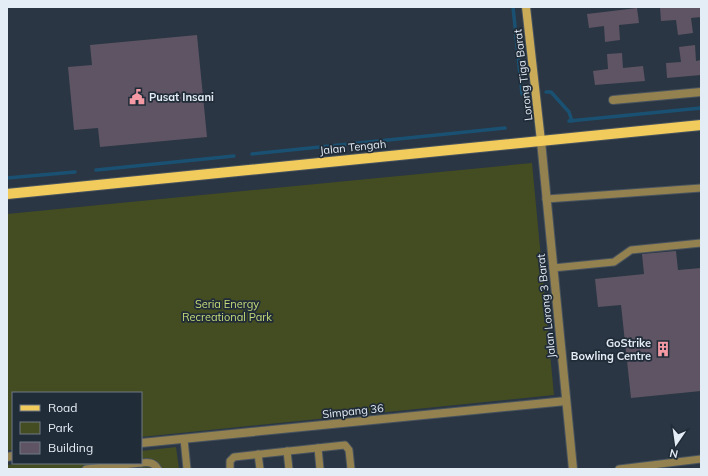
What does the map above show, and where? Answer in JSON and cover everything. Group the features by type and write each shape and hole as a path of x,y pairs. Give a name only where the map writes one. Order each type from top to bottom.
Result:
{"main road":[{"name":"Lorong Tiga Barat","path":"526,7 541,141"},
{"name":"Jalan Tengah","path":"7,194 701,125"}],"street":[{"path":"613,100 701,92"},
{"name":"Jalan Lorong 3 Barat","path":"541,141 573,469"},
{"name":"Simpang 36","path":"142,443 566,401"}],"lane":[{"path":"546,199 701,188"},
{"path":"553,268 614,262 631,250 701,243"},
{"path":"184,439 186,469"},
{"path":"230,469 230,460 234,457 345,445 348,446 351,469"},
{"path":"318,448 320,469"},
{"path":"287,451 289,469"},
{"path":"258,454 260,469"},
{"path":"619,469 701,459"},
{"path":"142,463 149,462 158,469"},
{"path":"86,469 132,464"}],"green space":[{"name":"Seria Energy Recreational Park","path":"532,163 554,395 142,437 142,392 12,392 12,450 7,450 7,214"},
{"path":"176,447 179,469 7,469 7,465 16,464 142,464 142,451"}],"building":[{"path":"660,7 701,7 701,17 691,18 693,33 678,35 676,20 661,21"},
{"path":"637,8 639,23 619,25 620,40 605,42 604,26 589,28 587,14"},
{"name":"Pusat Insani","path":"197,35 207,137 100,147 98,128 74,130 68,67 92,65 90,45"},
{"path":"695,45 696,61 701,60 701,75 667,78 666,63 681,62 679,47"},
{"path":"622,53 623,68 643,66 645,81 595,85 593,71 608,69 607,54"},
{"name":"GoStrike Bowling Centre","path":"676,251 678,270 701,268 701,391 631,398 621,305 598,307 595,279 644,274 642,254"}],"waterway":[{"path":"513,7 522,94"},
{"path":"546,92 551,92 569,112 572,121"},
{"path":"569,121 701,108"},
{"path":"252,154 505,128"},
{"path":"96,170 234,156"},
{"path":"7,178 75,172"}],"place":[{"name":"Pusat Insani","path":"137,97"},
{"name":"GoStrike Bowling Centre","path":"663,349"}]}
